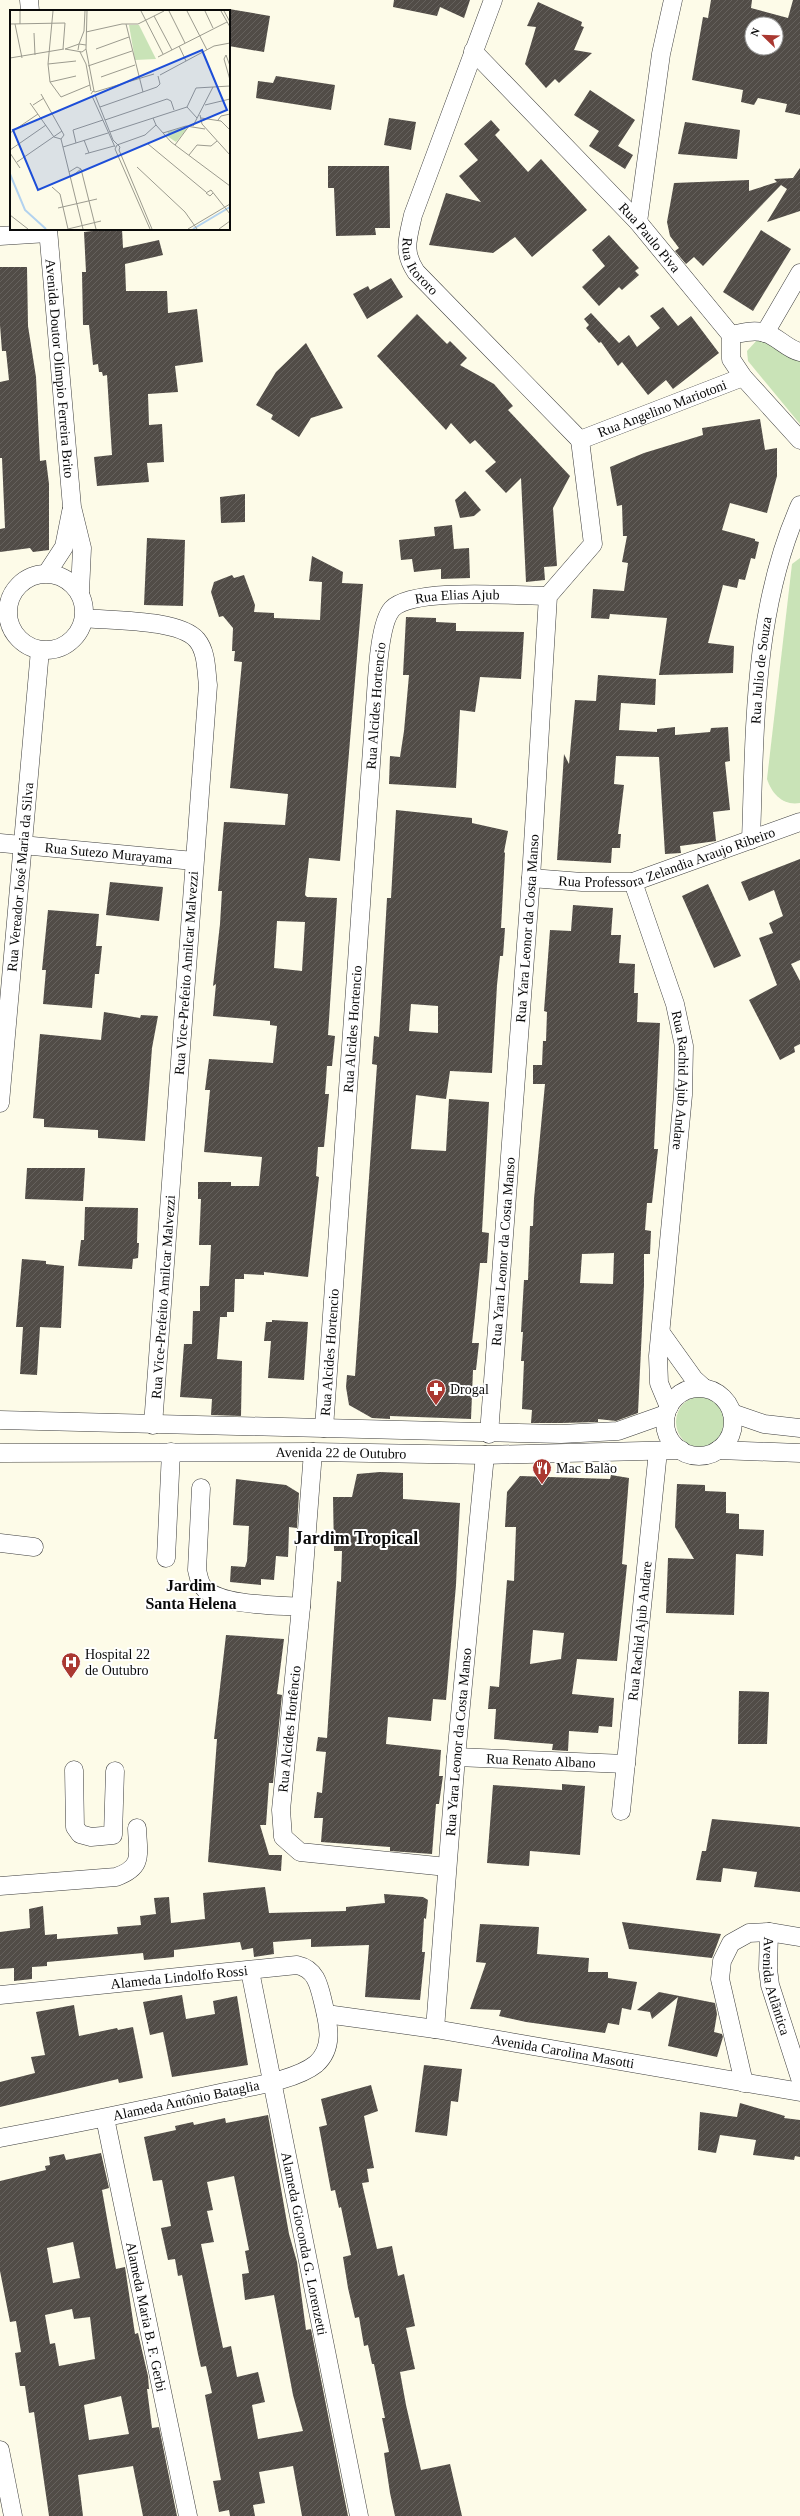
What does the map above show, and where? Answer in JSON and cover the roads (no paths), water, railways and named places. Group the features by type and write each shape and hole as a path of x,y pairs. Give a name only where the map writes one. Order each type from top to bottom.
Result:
{"street":[{"path":"29,0 30,10"},
{"name":"Rua Itororo","path":"493,0 413,215 406,244 409,261 416,272 580,440"},
{"path":"638,222 661,54 673,0"},
{"name":"Rua Paulo Piva","path":"473,51 638,222 731,336"},
{"path":"0,236 48,231"},
{"name":"Avenida Doutor Olímpio Ferreira Brito","path":"48,231 72,507 82,548 80,592"},
{"path":"765,333 800,273"},
{"path":"800,352 792,350 765,333 750,331 731,336 731,359 743,377 800,440"},
{"name":"Rua Angelino Mariotoni","path":"580,440 743,377"},
{"path":"548,596 593,544 580,440"},
{"name":"Rua Julio de Souza","path":"751,840 757,691 773,590 783,547 800,506"},
{"name":"Avenida Doutor Olímpio Ferreira Brito","path":"47,573 64,547 72,507"},
{"path":"47,573 60,576 71,582 80,592 84,605 84,618 81,630 74,640 64,646 52,650 40,650 28,646 18,638 11,628 8,615 9,602 19,586 34,575 47,573"},
{"name":"Rua Elias Ajub","path":"383,629 392,609 406,600 424,596 548,596"},
{"name":"Rua Yara Leonor da Costa Manso","path":"489,1434 531,878 548,596"},
{"name":"Rua Vice-Prefeito Amilcar Malvezzi","path":"84,618 163,625 186,632 197,640 204,652 208,685 153,1425"},
{"name":"Rua Alcides Hortencio","path":"324,1428 374,723 383,629"},
{"name":"Rua Vereador José Maria da Silva","path":"0,1103 24,846 40,650"},
{"name":"Rua Professora Zelandia Araujo Ribeiro","path":"531,878 582,882 633,882 800,822"},
{"name":"Rua Sutezo Murayama","path":"0,843 194,861"},
{"name":"Rua Rachid Ajub Andare","path":"633,882 675,1004 684,1046 683,1095 658,1378 668,1410"},
{"path":"661,1333 694,1379 704,1388"},
{"path":"718,1450 731,1434 732,1414 724,1398 715,1391 704,1388 687,1390 676,1397 668,1410 668,1434 681,1450 700,1456 718,1450 800,1453"},
{"name":"Avenida 22 de Outubro","path":"0,1420 153,1425 324,1428 489,1434 604,1432 635,1426 668,1410"},
{"path":"732,1414 764,1424 800,1428"},
{"name":"Avenida 22 de Outubro","path":"0,1453 313,1452 485,1455 681,1450"},
{"name":"Rua Rachid Ajub Andare","path":"621,1811 658,1451"},
{"path":"166,1558 171,1452"},
{"name":"Rua Alcides Hortêncio","path":"313,1452 301,1607 281,1810 283,1837 300,1852 447,1867"},
{"name":"Rua Yara Leonor da Costa Manso","path":"435,2029 456,1757 485,1455"},
{"path":"201,1488 197,1570 205,1590 224,1598 301,1607"},
{"path":"0,1543 34,1547"},
{"name":"Rua Renato Albano","path":"456,1757 626,1764"},
{"path":"74,1770 75,1827 80,1834 91,1837 113,1835 115,1771"},
{"path":"0,1886 116,1877 130,1872 136,1863 138,1854 137,1828"},
{"path":"770,1932 800,1937"},
{"name":"Avenida Atlãntica","path":"744,2083 722,1990 720,1969 726,1951 737,1938 749,1933 770,1932 768,1969 770,1985 800,2078"},
{"name":"Alameda Lindolfo Rossi","path":"0,1995 250,1971 290,1965 307,1968 316,1978 326,2014"},
{"name":"Alameda Gioconda G. Lorenzetti","path":"250,1971 359,2516"},
{"name":"Avenida Carolina Masotti","path":"326,2014 435,2029 800,2092"},
{"name":"Alameda Antônio Bataglia","path":"0,2138 105,2118 271,2081 311,2067 324,2054 329,2037 326,2014"},
{"name":"Alameda Maria B. F. Gerbi","path":"105,2118 188,2516"},
{"path":"0,2450 13,2516"}],"place":[{"name":"Drogal","path":"436,1406"},
{"name":"Mac Balão","path":"542,1485"},
{"name":"Hospital 22 de Outubro","path":"71,1679"}],"district":[{"name":"Jardim Tropical","path":"356,1538"},
{"name":"Jardim Santa Helena","path":"191,1594"}]}
